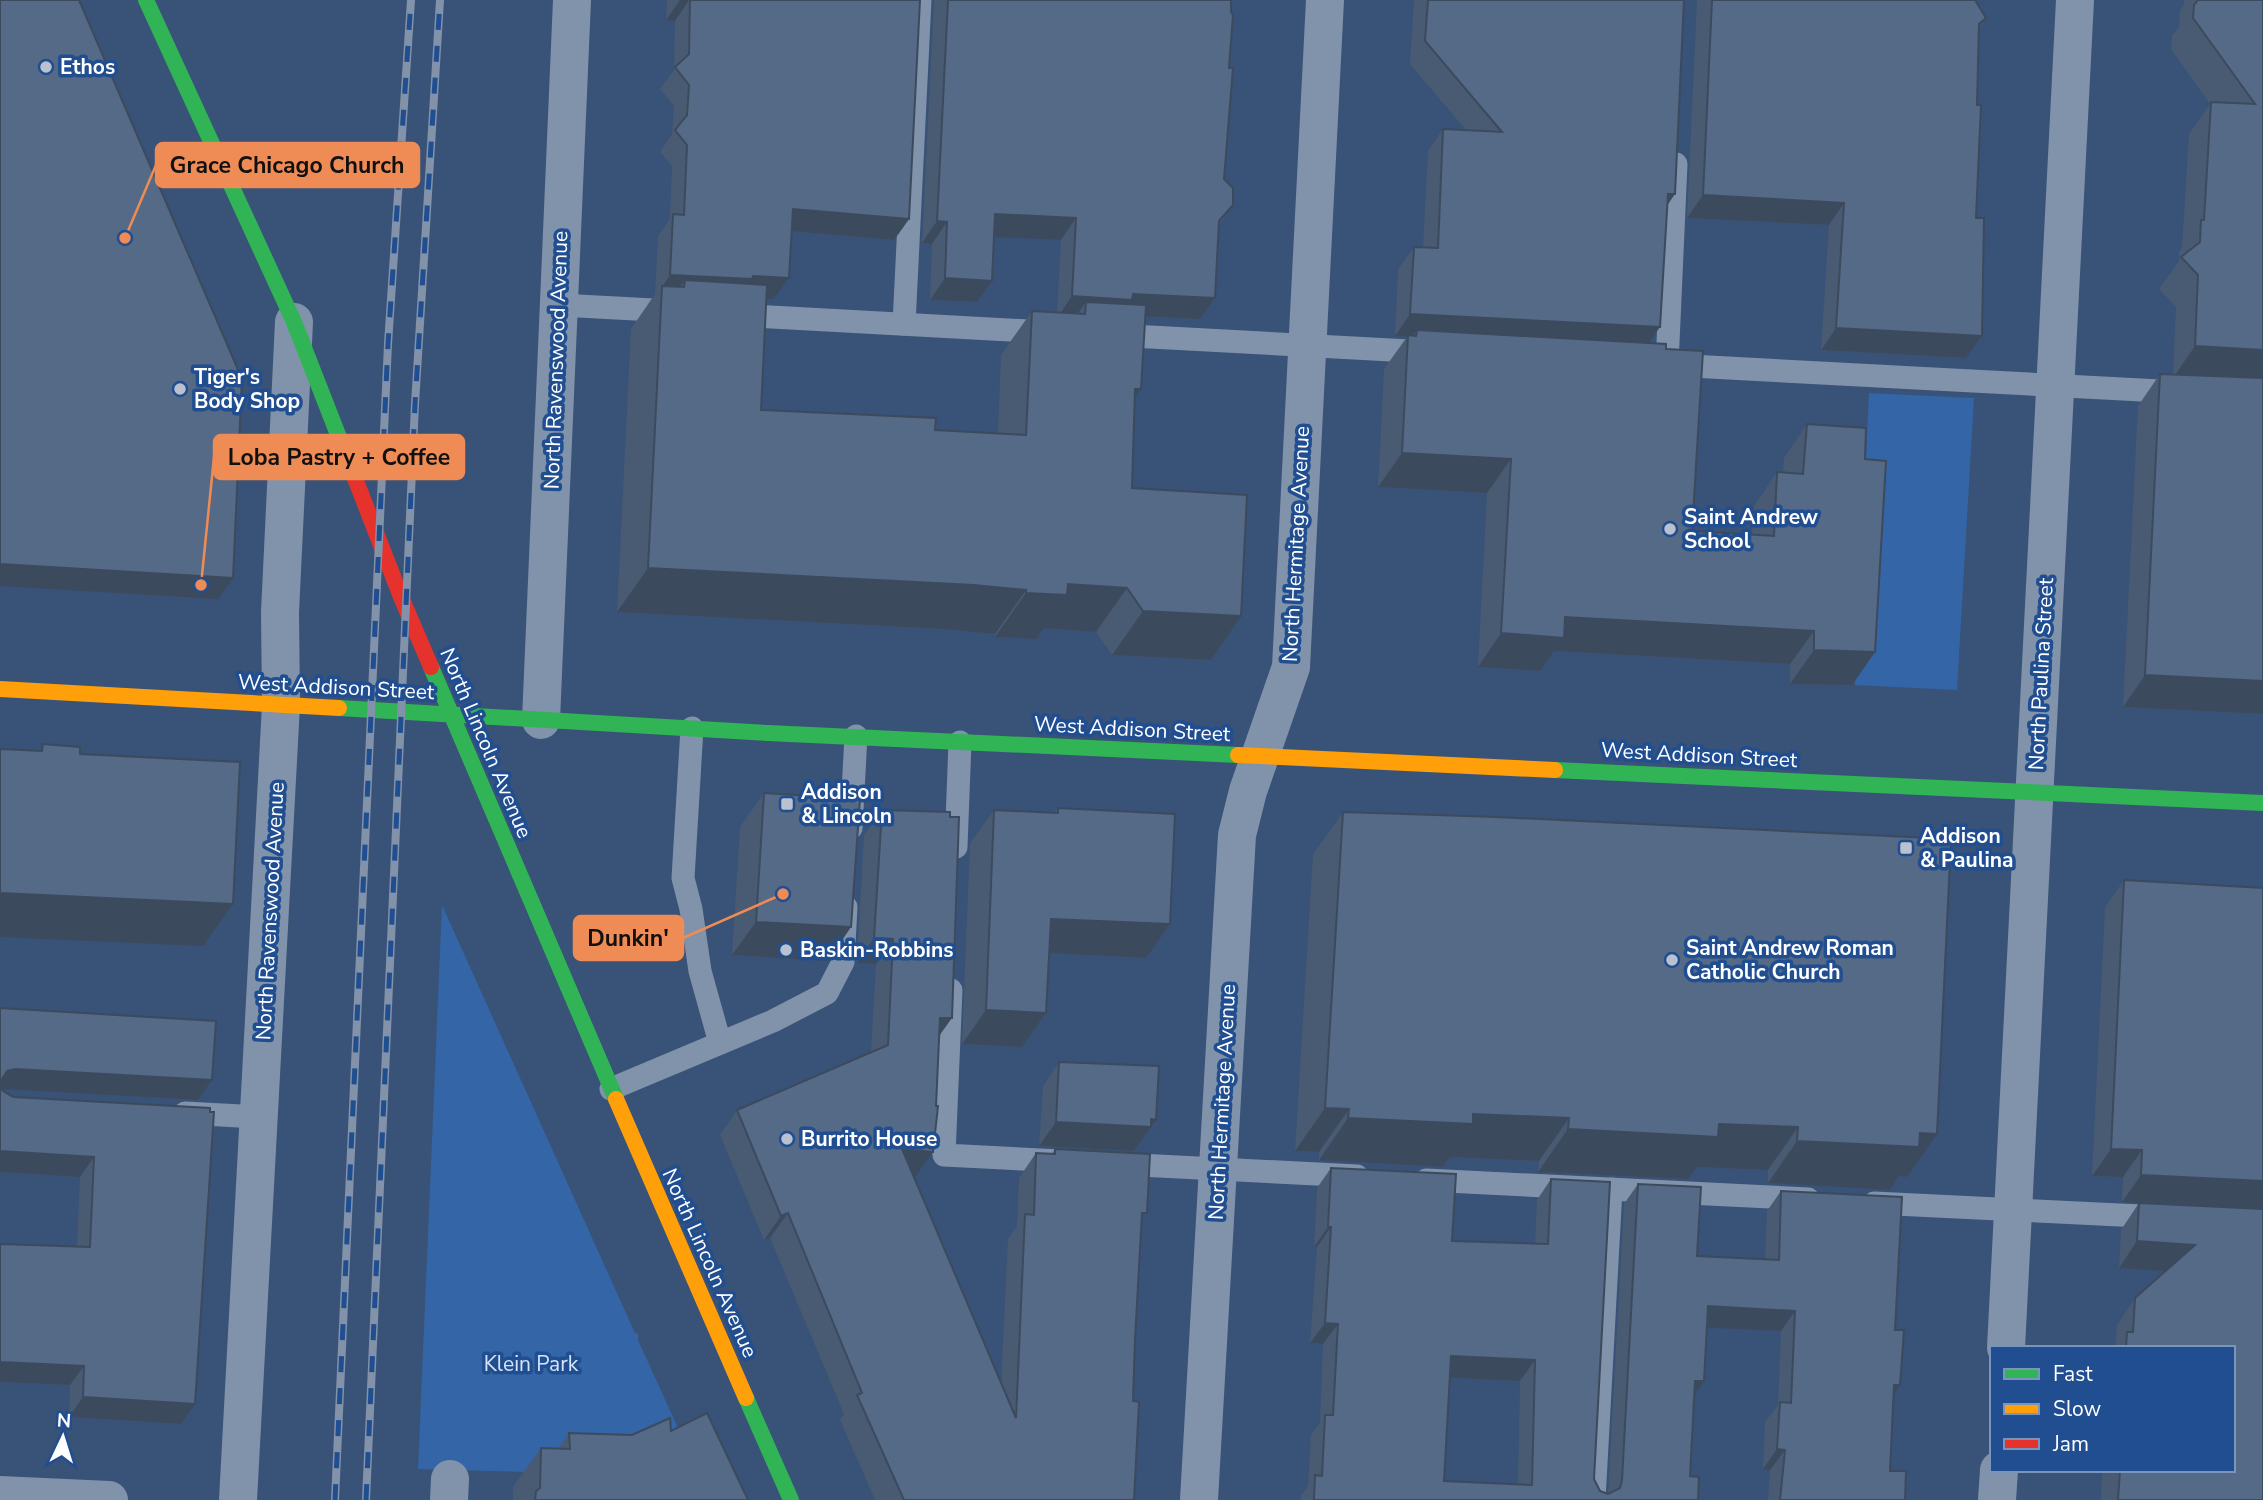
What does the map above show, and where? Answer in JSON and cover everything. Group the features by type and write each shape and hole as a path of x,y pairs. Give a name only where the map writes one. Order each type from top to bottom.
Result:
{"street":[{"name":"North Lincoln Avenue","path":"146,0 294,322 401,597 611,1089 791,1500"},
{"name":"North Ravenswood Avenue","path":"541,720 572,0"},
{"name":"North Hermitage Avenue","path":"1199,1500 1237,835 1248,791 1291,667 1325,0"},
{"name":"North Paulina Street","path":"2006,1346 2075,0"},
{"name":"North Ravenswood Avenue","path":"238,1500 281,705 280,612 294,322"},
{"name":"West Addison Street","path":"0,689 692,729 2263,803"},
{"path":"1997,1500 1999,1472"},
{"path":"0,1495 109,1500"}],"lane":[{"path":"904,324 920,0"},
{"path":"1667,365 1677,149"},
{"path":"559,305 1069,333"},
{"path":"1096,334 1452,353"},
{"path":"1641,364 2207,394"},
{"path":"692,729 684,878 700,971 720,1043"},
{"path":"850,845 856,736"},
{"path":"956,864 960,742"},
{"path":"611,1089 773,1021 827,993 843,962 848,884"},
{"path":"951,974 944,1155 1077,1162"},
{"path":"162,1111 258,1116"},
{"path":"1104,1163 1378,1177"},
{"path":"1405,1179 1827,1200"},
{"path":"1594,1500 1611,1189"},
{"path":"1854,1202 2184,1219"}],"green space":[{"path":"1869,393 1974,398 1957,690 1855,685"},
{"name":"Klein Park","path":"442,905 635,1333 638,1334 638,1340 683,1439 605,1474 418,1469"}],"building":[{"path":"0,0 79,0 242,379 233,578 0,564"},
{"path":"690,0 920,0 909,219 793,209 789,278 670,275 673,214 684,215 687,145 675,130 687,115 689,85 675,67 689,54"},
{"path":"948,0 1231,0 1233,15 1229,68 1233,68 1224,179 1233,188 1233,205 1219,221 1215,298 1133,294 1132,300 1072,296 1076,218 995,214 992,281 945,278 947,222 937,221"},
{"path":"1428,0 1684,0 1675,194 1668,194 1660,327 1410,314 1414,247 1438,248 1443,129 1502,132 1425,41"},
{"path":"1712,0 1975,0 1986,18 1979,24 1977,105 1981,105 1976,218 1984,218 1982,336 1836,328 1844,203 1703,195"},
{"path":"2198,0 2263,0 2263,350 2195,346 2198,275 2181,257 2200,242 2201,220 2204,220 2211,102 2255,104 2193,18 2194,5"},
{"path":"685,280 767,285 761,410 936,418 935,430 1026,435 1032,311 1085,314 1086,302 1146,305 1141,389 1135,389 1132,488 1247,495 1241,616 1143,611 1127,588 1068,584 1067,595 1026,593 1026,590 973,585 648,568 662,286 684,287"},
{"path":"1417,330 1666,344 1666,349 1703,351 1692,531 1774,536 1777,472 1803,474 1807,424 1866,428 1865,459 1886,461 1875,652 1814,650 1814,631 1565,617 1564,638 1501,633 1511,459 1402,453 1408,335 1416,336"},
{"path":"2160,374 2263,378 2263,681 2145,675"},
{"path":"43,744 80,747 80,754 240,762 233,904 0,893 0,749 42,751"},
{"path":"764,793 860,799 851,927 756,922"},
{"path":"1058,808 1175,814 1170,924 1051,919 1046,1013 986,1010 994,810 1058,813"},
{"path":"882,810 950,812 950,817 959,817 952,1018 940,1018 938,1106 933,1152 902,1149 1016,1418 1025,1214 1034,1215 1036,1153 1055,1154 1055,1149 1150,1154 1147,1213 1142,1213 1135,1339 1133,1401 1139,1402 1134,1500 904,1500 857,1395 862,1393 788,1213 781,1216 737,1110 888,1045 893,939 874,938"},
{"path":"1343,812 1951,839 1937,1134 1920,1133 1919,1147 1797,1141 1798,1127 1719,1124 1718,1137 1568,1129 1569,1118 1473,1114 1473,1124 1348,1118 1349,1109 1325,1108"},
{"path":"2124,880 2263,888 2263,1181 2141,1175 2142,1150 2111,1149"},
{"path":"0,1008 216,1021 212,1080 15,1069 7,1071 0,1082"},
{"path":"1059,1062 1159,1066 1156,1120 1151,1119 1151,1127 1056,1122"},
{"path":"0,1082 2,1090 13,1097 210,1108 210,1112 214,1112 195,1404 83,1397 84,1366 0,1362 0,1244 90,1247 94,1157 0,1151"},
{"path":"1331,1168 1456,1174 1452,1241 1548,1244 1551,1179 1610,1182 1594,1479 1600,1491 1608,1494 1620,1488 1622,1480 1638,1184 1701,1187 1697,1256 1779,1260 1781,1191 1902,1197 1895,1330 1904,1330 1900,1385 1894,1385 1890,1471 1906,1471 1905,1500 1780,1500 1785,1450 1777,1449 1780,1402 1791,1403 1795,1311 1708,1306 1704,1381 1695,1381 1690,1476 1699,1477 1698,1500 1314,1500 1315,1475 1322,1476 1325,1415 1333,1415 1338,1324 1325,1323 1331,1227 1328,1227","holes":["1451,1356 1535,1360 1532,1485 1444,1481"]},
{"path":"2139,1203 2263,1209 2263,1500 2118,1500 2120,1472 2235,1472 2235,1346 2126,1346 2127,1332 2133,1332 2135,1298 2195,1245 2137,1241"},
{"path":"707,1413 748,1500 535,1500 536,1491 540,1488 541,1448 570,1449 569,1433 632,1435 670,1418 671,1431"}],"railway":[{"path":"335,1500 388,344 411,0"},
{"path":"366,1500 415,404 440,0"}],"traffic: fast":[{"path":"146,0 294,322 351,468"},
{"path":"431,667 616,1099"},
{"path":"339,708 768,733 1238,755"},
{"path":"1555,770 2263,803"},
{"path":"746,1398 791,1500"}],"traffic: slow":[{"path":"0,689 339,708"},
{"path":"1238,755 1555,770"},
{"path":"616,1099 746,1398"}],"traffic: jam":[{"path":"351,468 431,667"}],"place":[{"name":"Ethos","path":"46,67"},
{"name":"Grace Chicago Church","path":"125,238"},
{"name":"Tiger's Body Shop","path":"180,389"},
{"name":"Saint Andrew School","path":"1670,529"},
{"name":"Loba Pastry + Coffee","path":"201,585"},
{"name":"Addison & Lincoln","path":"787,804"},
{"name":"Addison & Paulina","path":"1906,848"},
{"name":"Dunkin'","path":"783,894"},
{"name":"Baskin-Robbins","path":"786,950"},
{"name":"Saint Andrew Roman Catholic Church","path":"1672,960"},
{"name":"Burrito House","path":"787,1139"}]}
